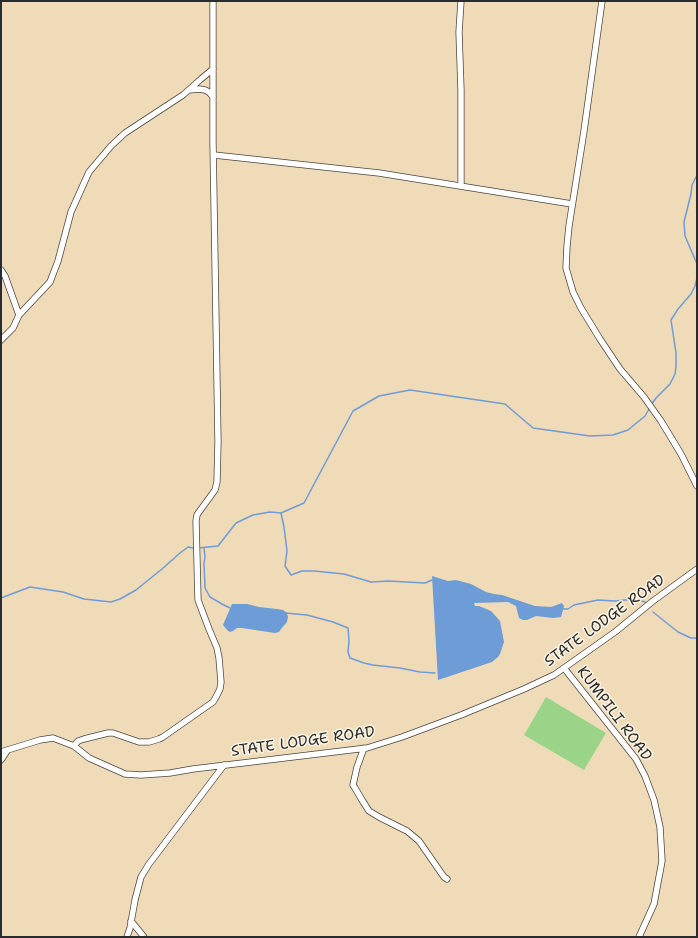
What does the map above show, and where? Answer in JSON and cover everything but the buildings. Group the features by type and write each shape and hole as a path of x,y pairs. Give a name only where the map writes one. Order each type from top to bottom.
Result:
{"street":[{"path":"74,746 78,741 108,733 113,733 139,742 153,741 163,737 213,702 220,689 221,682 217,648 208,629 198,600 196,521 197,515 215,490 217,482 218,442 213,1"},
{"path":"461,1 459,32 461,90 461,186"},
{"path":"602,1 572,204 566,268 573,292 588,320 616,363 654,410 697,486"},
{"path":"1,340 13,328 19,315 50,282 58,261 71,212 89,172 111,146 125,133 183,95 213,69"},
{"path":"188,90 205,90 209,92 213,98"},
{"path":"214,155 379,174 572,204"},
{"path":"1,270 5,276 19,315"},
{"name":"STATE LODGE ROAD","path":"1,760 4,751 40,740 53,738 74,746 89,758 125,774 141,775 170,773 364,748 461,715 554,675 616,632 653,601 697,569"},
{"name":"KUMPILI ROAD","path":"564,668 636,759 645,776 654,800 660,827 662,861 654,904 639,937"},
{"path":"364,748 353,785 362,800 369,811 407,831 419,841 444,877 447,879"},
{"path":"128,937 141,877 149,864 224,765"},
{"path":"131,921 144,937"}],"green space":[{"path":"546,697 606,733 584,770 524,735"}],"water":[{"path":"432,576 448,581 456,580 471,584 486,592 502,595 535,606 551,607 562,603 564,606 561,617 553,618 536,616 523,620 519,618 516,606 508,602 474,603 475,606 491,611 500,621 504,642 500,654 492,662 438,680"},
{"path":"232,604 247,604 283,610 287,613 287,622 279,632 275,633 242,628 237,628 230,632 223,625"}],"waterway":[{"path":"697,175 692,185 684,222 685,236 697,264"},
{"path":"651,405 670,384 675,374 676,353 671,320 691,294 697,278"},
{"path":"281,513 304,503 353,411 379,396 410,390 505,404 533,428 590,436 613,435 628,430 645,416 649,409"},
{"path":"198,548 218,546 236,523 253,515 270,512 281,513 287,551 285,566 291,575 302,571 314,571 344,574 371,582 388,581 425,583 432,580"},
{"path":"1,598 30,587 63,592 84,599 111,602 136,590 188,547 194,548"},
{"path":"204,548 205,588 210,597 230,608"},
{"path":"563,609 568,609 574,605 598,600 615,601 635,599 645,602"},
{"path":"653,612 678,632 691,638 697,638"},
{"path":"285,613 307,615 348,628 348,652 350,658 373,665 435,673"}]}
